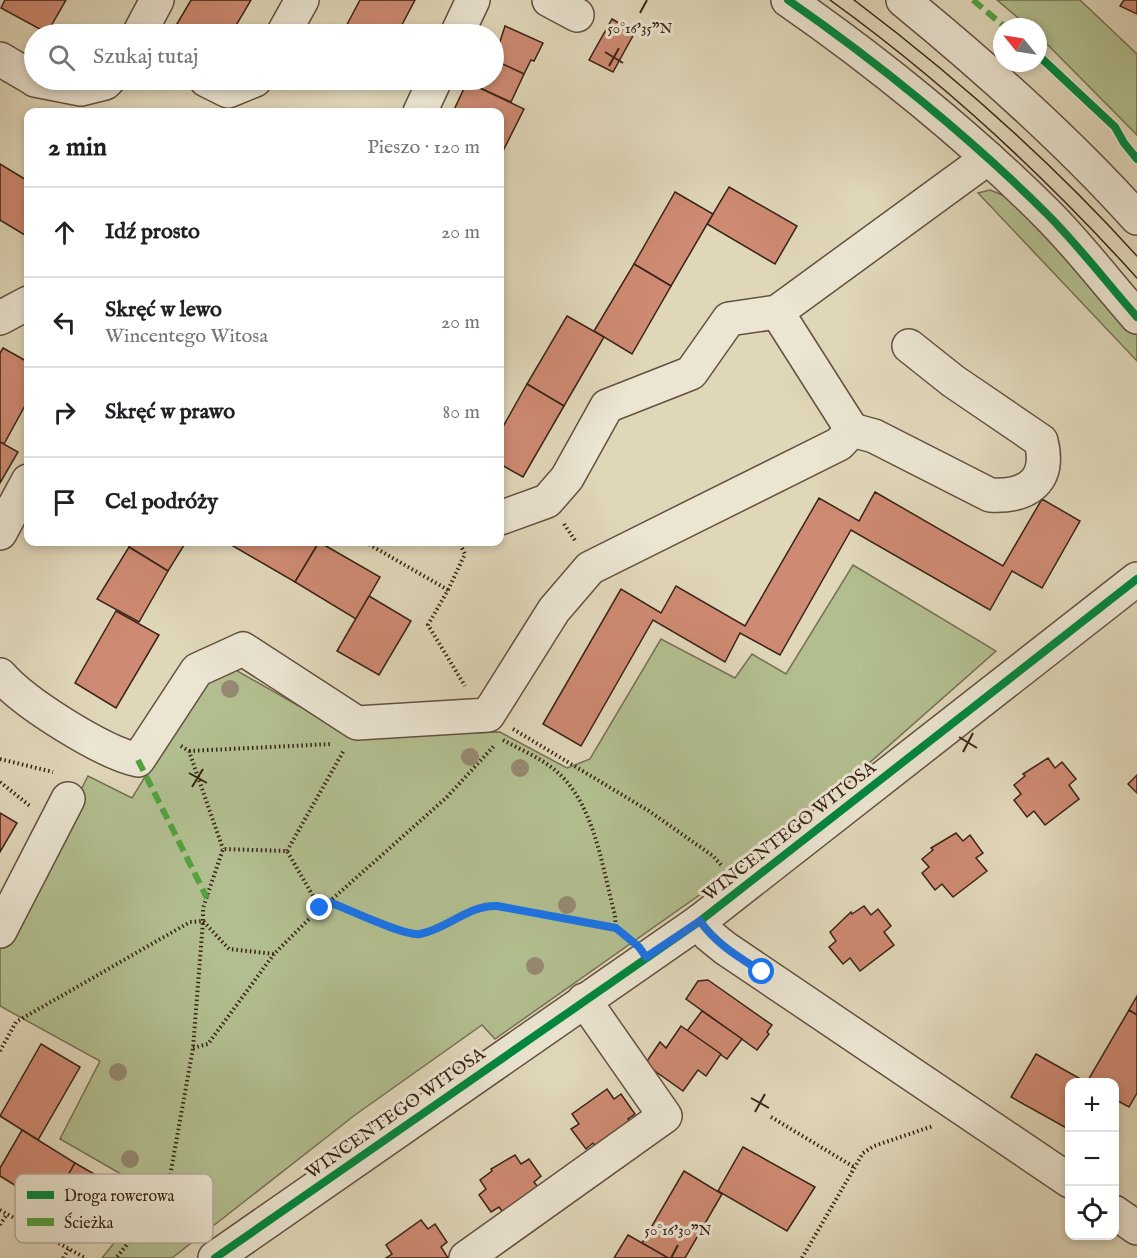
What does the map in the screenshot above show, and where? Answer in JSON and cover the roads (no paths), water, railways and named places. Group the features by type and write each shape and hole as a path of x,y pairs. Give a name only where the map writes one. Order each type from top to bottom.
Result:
{"street":[{"path":"144,24 157,0"},
{"path":"289,24 302,0"},
{"path":"462,24 473,0"},
{"path":"549,0 577,15"},
{"path":"788,0 839,36 988,158 1048,215 1137,317"},
{"path":"903,0 994,75 1086,161 1137,218"},
{"path":"1,62 24,74"},
{"path":"422,108 430,90"},
{"path":"504,517 548,501 567,478 607,406 691,373 729,319 777,312 988,158"},
{"path":"0,318 24,305"},
{"path":"777,312 852,430 874,436 990,495 1008,496 1033,485 1042,475 1046,458 1041,441 953,381 909,346"},
{"path":"0,675 13,690 122,756 138,760 197,670 243,649 357,723 488,715 554,610 590,568 839,444 852,430"},
{"path":"0,533 24,488"},
{"name":"WINCENTEGO WITOSA","path":"215,1258 700,921 1137,579"},
{"path":"0,931 60,799"},
{"path":"700,921 709,935 725,948 1065,1178"},
{"path":"466,1258 665,1116 584,1000"}],"tram line":[{"path":"830,0 912,63 991,131 1066,202 1137,278"},
{"path":"854,0 1002,121 1071,187 1137,256"}]}
